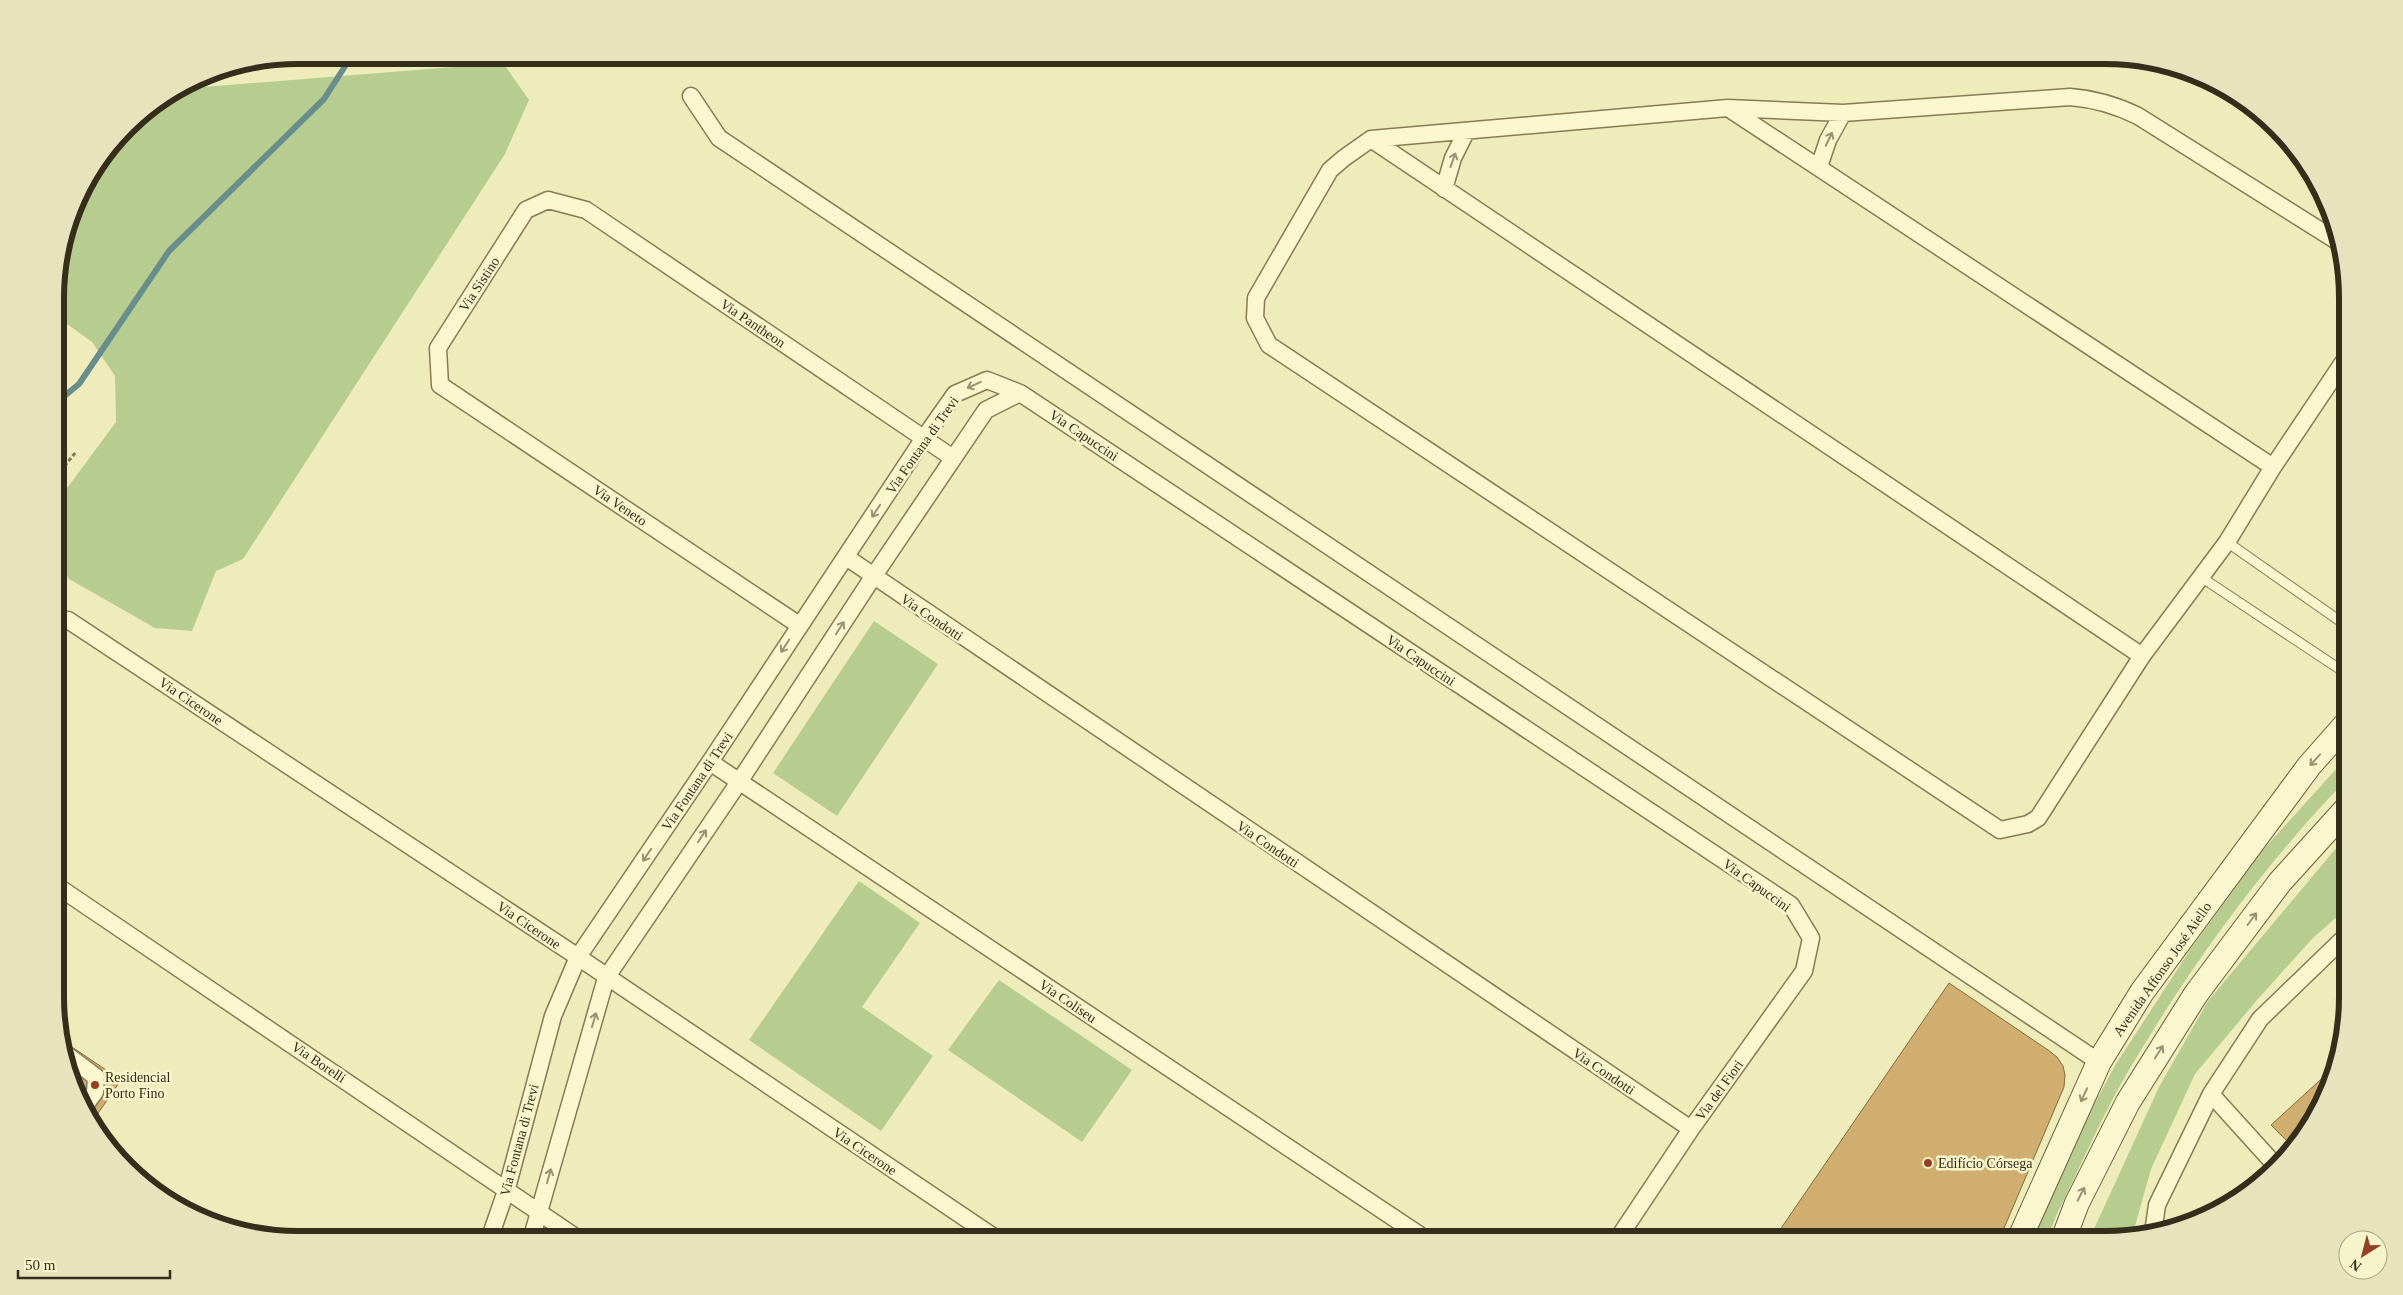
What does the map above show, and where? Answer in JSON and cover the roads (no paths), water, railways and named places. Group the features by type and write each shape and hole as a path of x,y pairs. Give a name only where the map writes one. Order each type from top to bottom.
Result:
{"street":[{"path":"691,96 719,138 2099,1062"},
{"path":"2331,237 2138,116 2105,102 2070,97 1843,114 1728,108 1371,139 1330,170 1256,298 1255,318 1269,345 2000,830 2028,824 2038,818 2142,656 2227,542 2273,467 2339,368"},
{"path":"1728,108 2273,467"},
{"path":"1819,167 1828,140 1843,114"},
{"path":"1444,189 1453,158 1466,132"},
{"path":"1371,139 2142,656"},
{"name":"Via Sistino","path":"440,385 438,348 526,210 548,200"},
{"name":"Via Pantheon","path":"548,200 586,210 953,458"},
{"name":"Via Fontana di Trevi","path":"492,1231 507,1188 552,1016 578,957 955,394 987,380 1020,392"},
{"name":"Via Veneto","path":"440,385 799,625"},
{"path":"533,1231 606,978 739,782 872,577 986,410 1020,392"},
{"name":"Via Capuccini","path":"1020,392 1791,905 1811,938"},
{"name":"Via Condotti","path":"846,558 1691,1129"},
{"name":"Via Cicerone","path":"64,619 68,620 578,957 606,978 985,1231"},
{"name":"Avenida Affonso José Aiello","path":"2023,1231 2099,1062 2142,992 2309,766 2339,732"},
{"name":"Via Coliseu","path":"710,762 1413,1231"},
{"path":"2066,1231 2077,1203 2128,1102 2196,994 2280,882 2339,818"},
{"name":"Via Borelli","path":"64,891 507,1188 565,1231"},
{"name":"Via del Fiori","path":"1623,1231 1691,1129 1804,972 1811,938"},
{"path":"2154,1226 2157,1205 2211,1094 2260,1019 2339,943"},
{"path":"72,1059 96,1078 95,1092 88,1102"},
{"path":"2211,1094 2272,1162"}],"lane":[{"path":"2227,542 2339,620"},
{"path":"2201,577 2339,669"}],"waterway":[{"path":"64,396 79,384 169,251 324,99 346,64"}],"place":[{"name":"Residencial Porto Fino","path":"95,1085"},
{"name":"Edifício Córsega","path":"1928,1163"}]}
